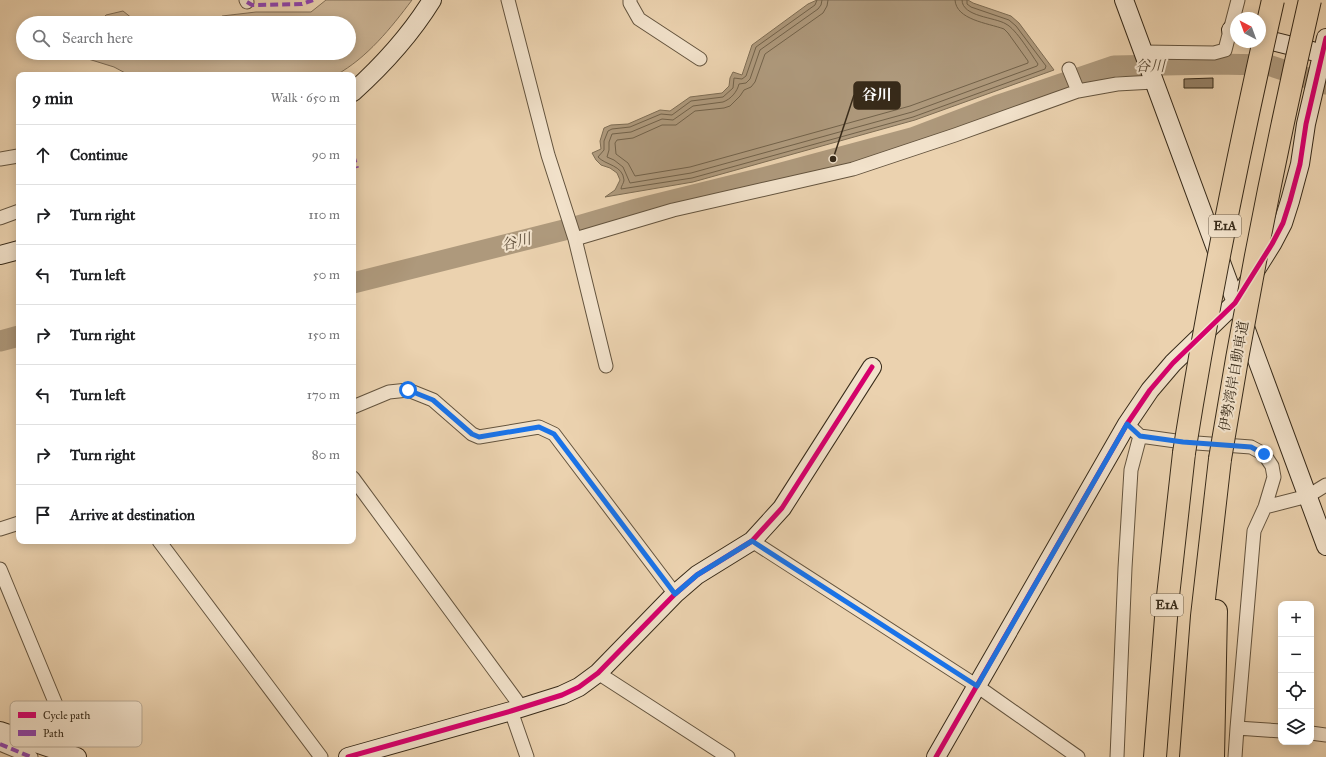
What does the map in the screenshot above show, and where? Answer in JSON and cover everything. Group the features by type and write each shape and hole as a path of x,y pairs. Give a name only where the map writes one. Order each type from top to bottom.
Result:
{"highway":[{"name":"E1A","path":"1155,757 1166,605 1184,453 1205,330 1256,76 1273,0"},
{"name":"伊勢湾岸自動車道","path":"1191,757 1202,624 1220,459 1251,279 1294,69 1310,0"},
{"path":"1213,757 1220,459"}],"street":[{"path":"356,89 372,75 395,49 432,0"},
{"path":"508,0 548,155 574,237 606,366"},
{"path":"630,0 630,4 639,19 700,58"},
{"path":"1124,0 1326,546"},
{"path":"1236,12 1238,0"},
{"path":"1143,52 1214,53 1225,50 1230,38"},
{"path":"936,757 977,686 1133,430 1150,390 1173,363 1236,303 1283,223 1300,164 1306,124 1324,46 1266,39"},
{"path":"1069,69 1077,88"},
{"path":"574,237 673,210 853,169 955,135 1077,88 1154,82"},
{"path":"0,159 16,156"},
{"path":"0,218 16,212"},
{"path":"0,255 16,251"},
{"path":"348,757 562,695 579,687 598,673 675,594 697,575 752,541 782,508 872,367"},
{"path":"356,405 389,392 408,390 433,400 472,434 479,437 539,427 554,434 675,594"},
{"path":"1133,430 1183,442 1251,447 1264,454 1272,466 1274,477 1265,507 1254,531 1235,757"},
{"path":"1117,757 1133,430"},
{"path":"356,482 517,709 527,757"},
{"path":"1265,507 1308,496 1326,485"},
{"path":"0,529 16,525"},
{"path":"752,541 977,686 1078,757"},
{"path":"162,544 321,757"},
{"path":"0,569 55,701"},
{"path":"598,673 728,757"},
{"path":"1237,728 1278,731"},
{"path":"0,731 10,734"},
{"path":"1314,733 1326,734"},
{"path":"0,744 31,757"},
{"path":"47,747 71,755"}],"shaded area":[{"path":"326,0 412,0 378,42 358,60 341,72 123,72 114,67 92,60 356,60 356,16 222,16 256,12 311,12"},
{"path":"123,11 129,16 105,16"}],"water":[{"path":"817,0 968,0 1011,16 1019,23 1054,70 915,120 693,182 605,197 615,190 620,180 617,173 610,168 601,165 592,153 601,149 600,141 604,128 611,125 628,124 660,110 670,111 690,97 722,93 729,86 730,78 733,72 742,75 752,45 808,4"}],"building":[{"path":"1213,78 1213,88 1184,88 1184,79"}],"waterway":[{"name":"谷川","path":"356,282 564,230 633,210 774,175 912,138 996,106 1114,66 1215,64 1268,65 1326,84"},
{"name":"谷川","path":"0,341 16,337"}],"marked path":[{"path":"247,2 252,5 302,4 313,0"},
{"path":"0,744 31,757"}],"cycle path":[{"path":"936,757 1127,424 1150,390 1173,363 1235,303 1272,244 1283,223 1300,164 1306,124 1326,38"},
{"path":"348,757 562,695 579,687 598,673 675,594 697,575 752,541 782,508 872,367"}],"place":[{"name":"谷川","path":"833,159"}],"route":[{"path":"408,390 433,400 472,434 479,437 539,427 554,434 675,594 697,575 752,541 977,686 1127,424 1140,436 1183,442 1251,447 1264,454"}]}
